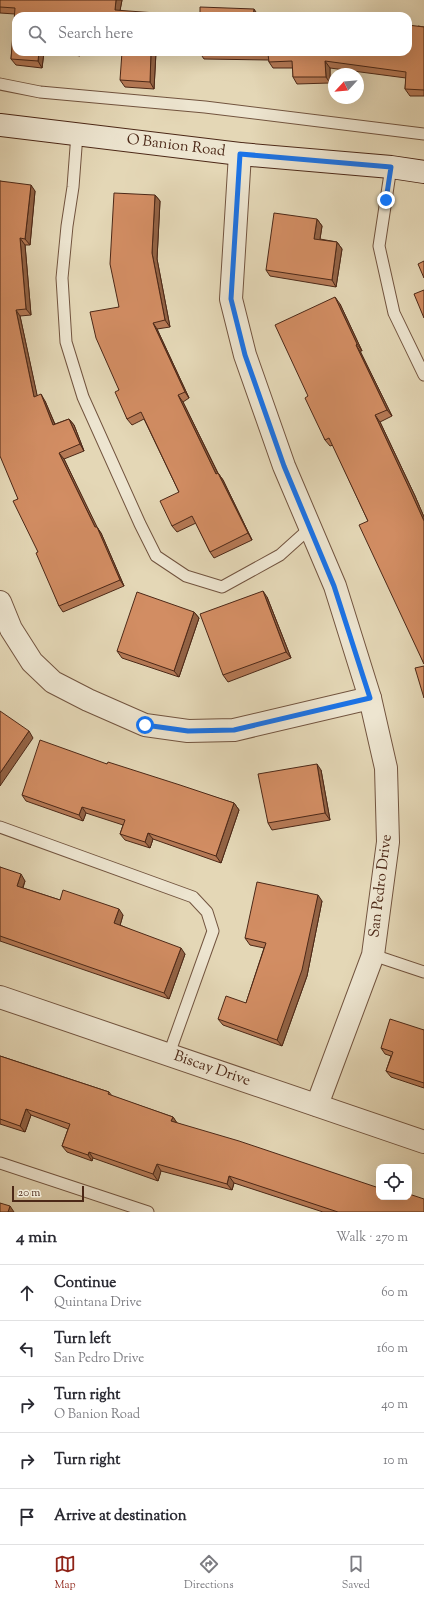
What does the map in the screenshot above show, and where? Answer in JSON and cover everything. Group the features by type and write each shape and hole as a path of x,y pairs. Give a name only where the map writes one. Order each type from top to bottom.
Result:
{"street":[{"name":"O Banion Road","path":"0,125 240,154 391,167 424,172"},
{"name":"San Pedro Drive","path":"240,154 231,299 245,355 284,466 334,586 370,698 386,768 388,842 373,955 317,1105"},
{"path":"0,602 11,629 32,662 53,682 88,700 145,725 188,731 234,730 370,698"},
{"name":"Biscay Drive","path":"0,997 424,1142"}],"lane":[{"path":"0,84 40,92 205,107 424,134"},
{"path":"77,134 73,187 67,226 62,278 66,342 83,398 156,556 186,576 222,587 280,555 310,528"},
{"path":"391,167 379,246 394,313 424,375"},
{"path":"0,827 192,897 207,912 213,931 169,1054"},
{"path":"373,955 424,972"},
{"path":"0,1163 148,1212"}],"building":[{"path":"0,0 116,0 115,10 142,12 15,12 15,8 0,7"},
{"path":"200,7 254,9 254,12 200,12"},
{"path":"412,26 424,27 424,90 405,89 406,72 325,61 326,77 293,77 292,61 269,62 268,56 412,56"},
{"path":"12,46 12,56 39,56 38,61 11,59"},
{"path":"122,56 151,56 150,82 120,80"},
{"path":"0,181 31,185 25,239 20,238 26,309 16,310 34,397 41,394 53,425 69,419 80,444 59,453 95,527 97,527 120,580 59,606 36,553 38,552 13,501 18,499 0,456"},
{"path":"114,193 155,195 152,253 165,320 153,323 185,392 178,395 216,474 218,473 248,533 210,552 192,516 172,526 160,501 179,492 141,412 127,419 115,392 119,390 96,338 90,312 119,307 110,264"},
{"path":"274,213 317,219 314,239 337,242 332,280 266,270"},
{"path":"424,261 424,278 418,264"},
{"path":"424,290 424,318 414,294"},
{"path":"335,297 387,410 375,415 424,521 424,664 359,525 368,521 329,438 325,440 305,398 308,396 275,325"},
{"path":"263,591 286,652 223,675 200,614"},
{"path":"137,592 194,612 174,671 117,651"},
{"path":"424,666 424,698 415,668"},
{"path":"0,711 29,731 0,773"},
{"path":"40,740 107,764 108,762 234,803 216,856 148,833 145,842 120,834 125,820 82,807 79,815 22,795"},
{"path":"317,764 325,813 268,823 258,774"},
{"path":"0,867 21,874 17,886 60,900 63,890 119,909 114,923 181,948 164,993 0,936"},
{"path":"257,882 318,895 302,970 277,1040 218,1019 226,996 246,1003 266,943 245,938"},
{"path":"390,1019 424,1030 424,1083 386,1071 393,1052 381,1048"},
{"path":"0,1056 109,1092 108,1094 173,1117 171,1121 239,1141 376,1187 376,1200 412,1200 412,1195 424,1199 424,1212 338,1212 229,1176 227,1184 157,1164 153,1174 89,1152 88,1155 62,1146 70,1124 26,1109 20,1126 0,1119"},
{"path":"0,1203 10,1206 8,1212 0,1212"}],"route":[{"path":"145,725 188,731 234,730 370,698 334,586 284,466 245,355 231,299 240,154 391,167 386,200"}]}
